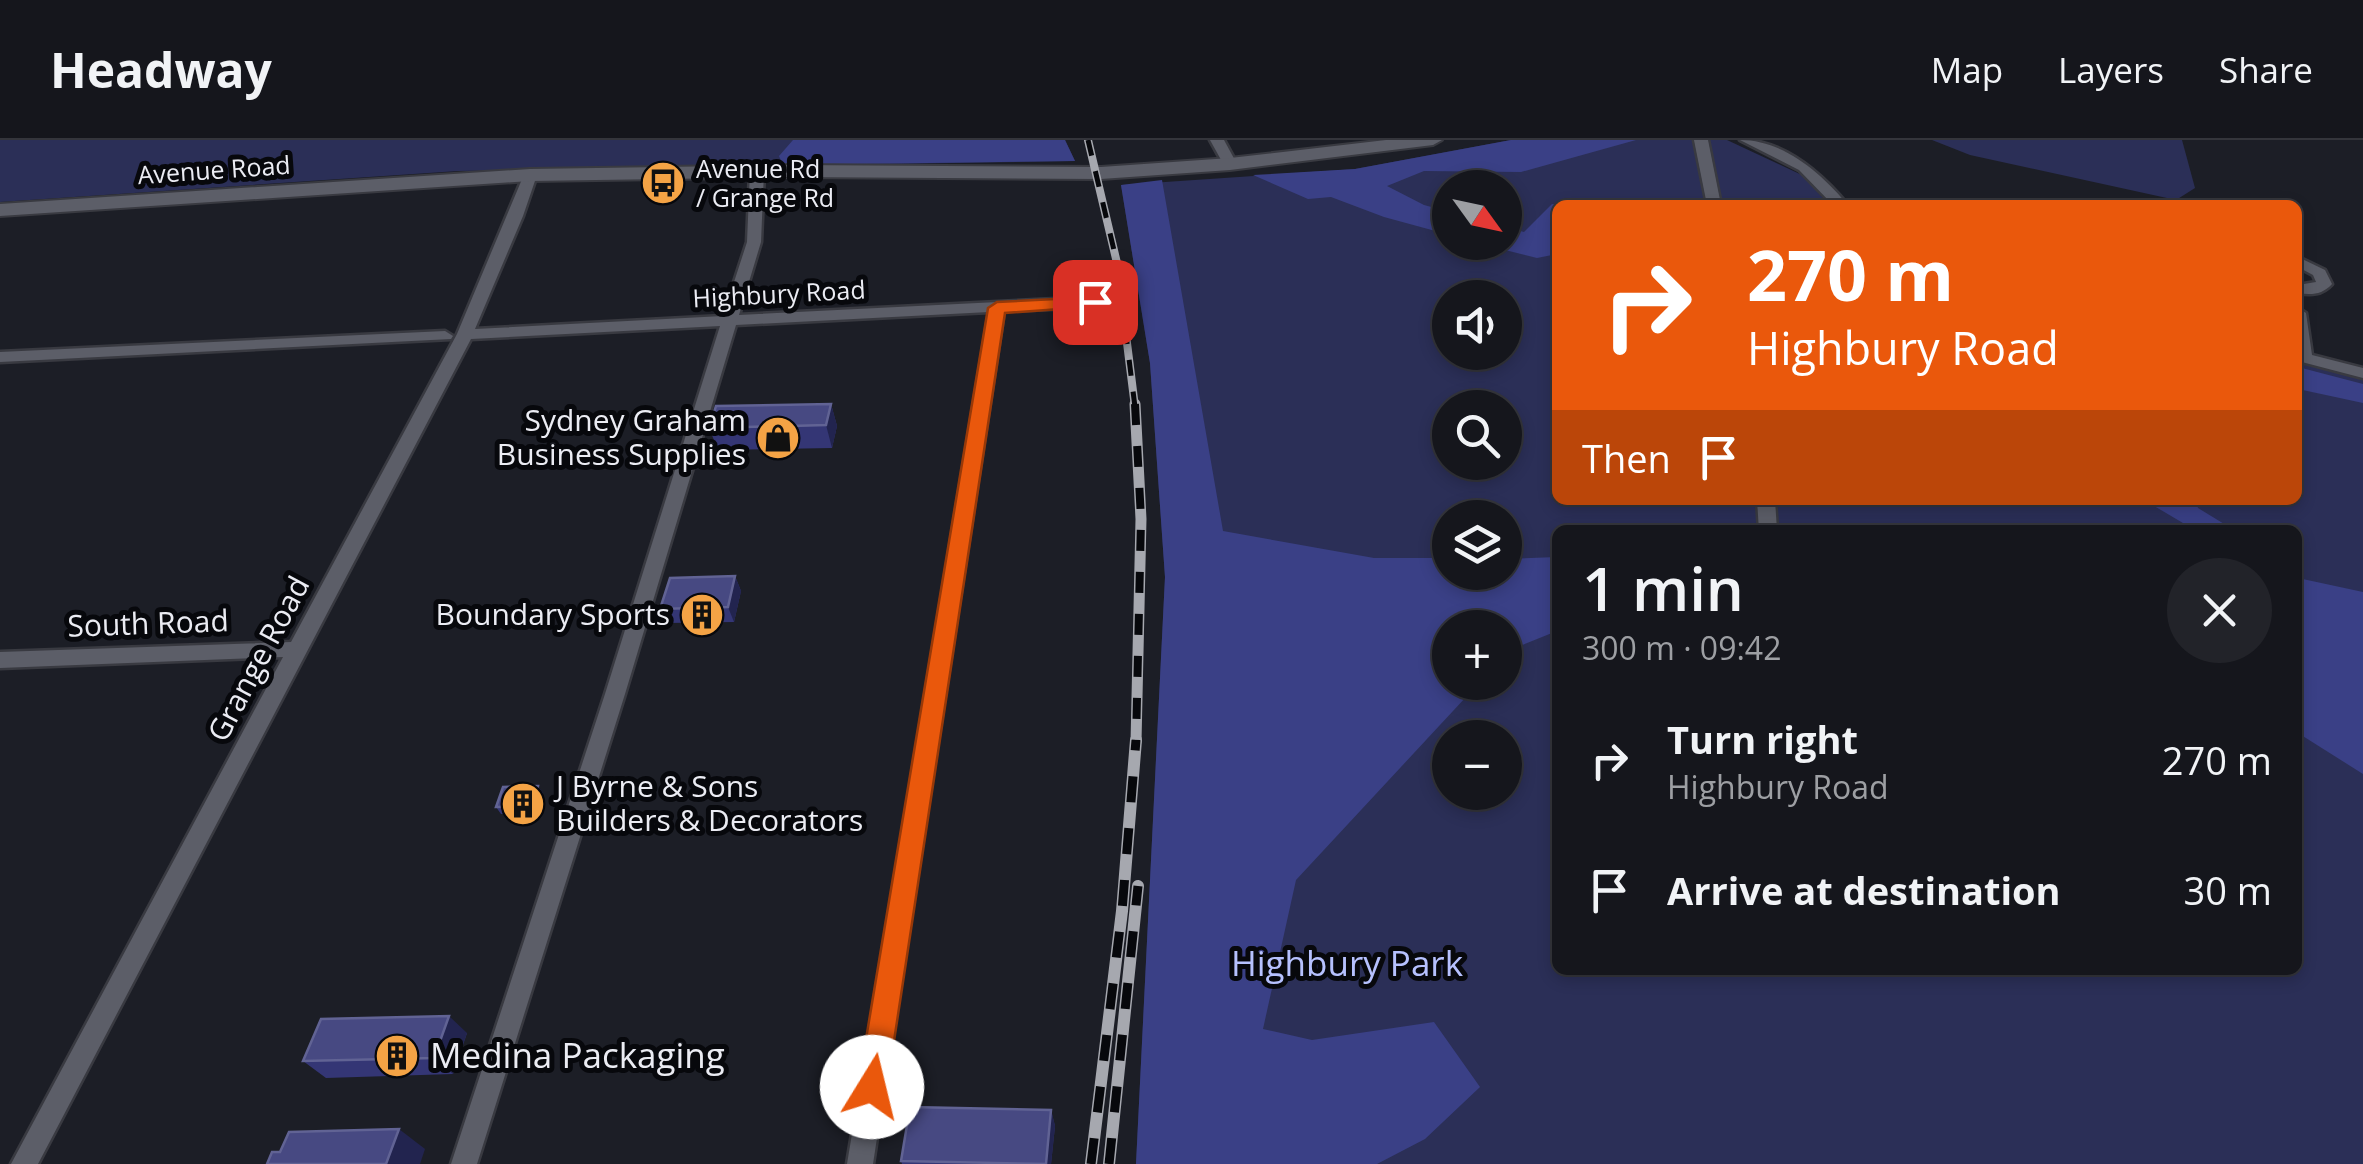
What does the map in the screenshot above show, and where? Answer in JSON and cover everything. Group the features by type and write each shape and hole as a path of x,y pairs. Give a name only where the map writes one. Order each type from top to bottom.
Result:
{"street":[{"path":"1217,140 1230,164"},
{"name":"Avenue Road","path":"0,210 530,175 757,171 1031,174 1230,164 1433,140"},
{"path":"1701,140 1713,200"},
{"path":"1747,140 1804,166 1836,200"},
{"path":"464,1164 615,694 754,242 757,171"},
{"name":"Grange Road","path":"24,1164 298,649 516,216 530,175"},
{"path":"2302,263 2320,274 2324,284 2314,290 2302,289"},
{"name":"Highbury Road","path":"0,356 1095,302"},
{"path":"860,1164 997,308"},
{"path":"2302,357 2363,373"},
{"name":"South Road","path":"0,660 298,649"}],"green space":[{"path":"0,140 1065,140 1075,161 458,171 0,202"},
{"name":"Highbury Park","path":"1511,140 1727,140 1804,176 1825,200 1552,200 1552,505 2302,505 2302,363 2363,379 2363,1164 1136,1164 1165,577 1150,363 1121,185 1355,169"},
{"path":"1932,140 2182,140 2195,188 2176,200 1970,155"}],"shaded area":[{"path":"793,140 1065,140 1075,161 783,165 779,156"},
{"path":"1511,140 1636,140 1522,172 1432,170 1387,186 1432,207 1432,230 1331,197 1308,199 1253,175 1355,169"},
{"path":"1162,180 1223,531 1374,558 1432,558 1432,590 1522,590 1522,558 1552,557 1552,633 1522,645 1522,610 1432,610 1432,700 1463,700 1445,720 1432,720 1432,734 1296,880 1263,1029 1312,1040 1434,1022 1480,1087 1425,1139 1377,1164 1136,1164 1165,577 1150,363 1121,185"},
{"path":"1552,204 1552,255 1537,258 1522,254 1522,231"},
{"path":"2302,368 2363,384 2363,403 2302,390"},
{"path":"2152,505 2197,505 2226,525 2198,525 2183,523"},
{"path":"2302,579 2363,592 2363,774 2302,736"}],"building":[{"path":"831,404 826,425 709,428 716,406"},
{"path":"735,576 728,607 660,609 670,578"},
{"path":"538,786 534,806 496,807 503,787"},
{"path":"449,1016 434,1058 303,1061 321,1019"},
{"path":"910,1107 1051,1110 1046,1164 901,1161"},
{"path":"399,1129 386,1164 267,1164 272,1152 280,1152 289,1132"}],"railway":[{"path":"1088,140 1117,263 1135,407"},
{"path":"1135,404 1141,519 1136,742"},
{"path":"1091,1164 1122,911 1136,740"},
{"path":"1109,1164 1138,886"}],"place":[{"name":"Avenue Rd / Grange Rd","path":"663,183"},
{"name":"Sydney Graham Business Supplies","path":"778,438"},
{"name":"Boundary Sports","path":"702,615"},
{"name":"J Byrne & Sons Builders & Decorators","path":"523,804"},
{"name":"Medina Packaging","path":"397,1056"}],"route":[{"path":"872,1087 997,308 1095,302"}]}
